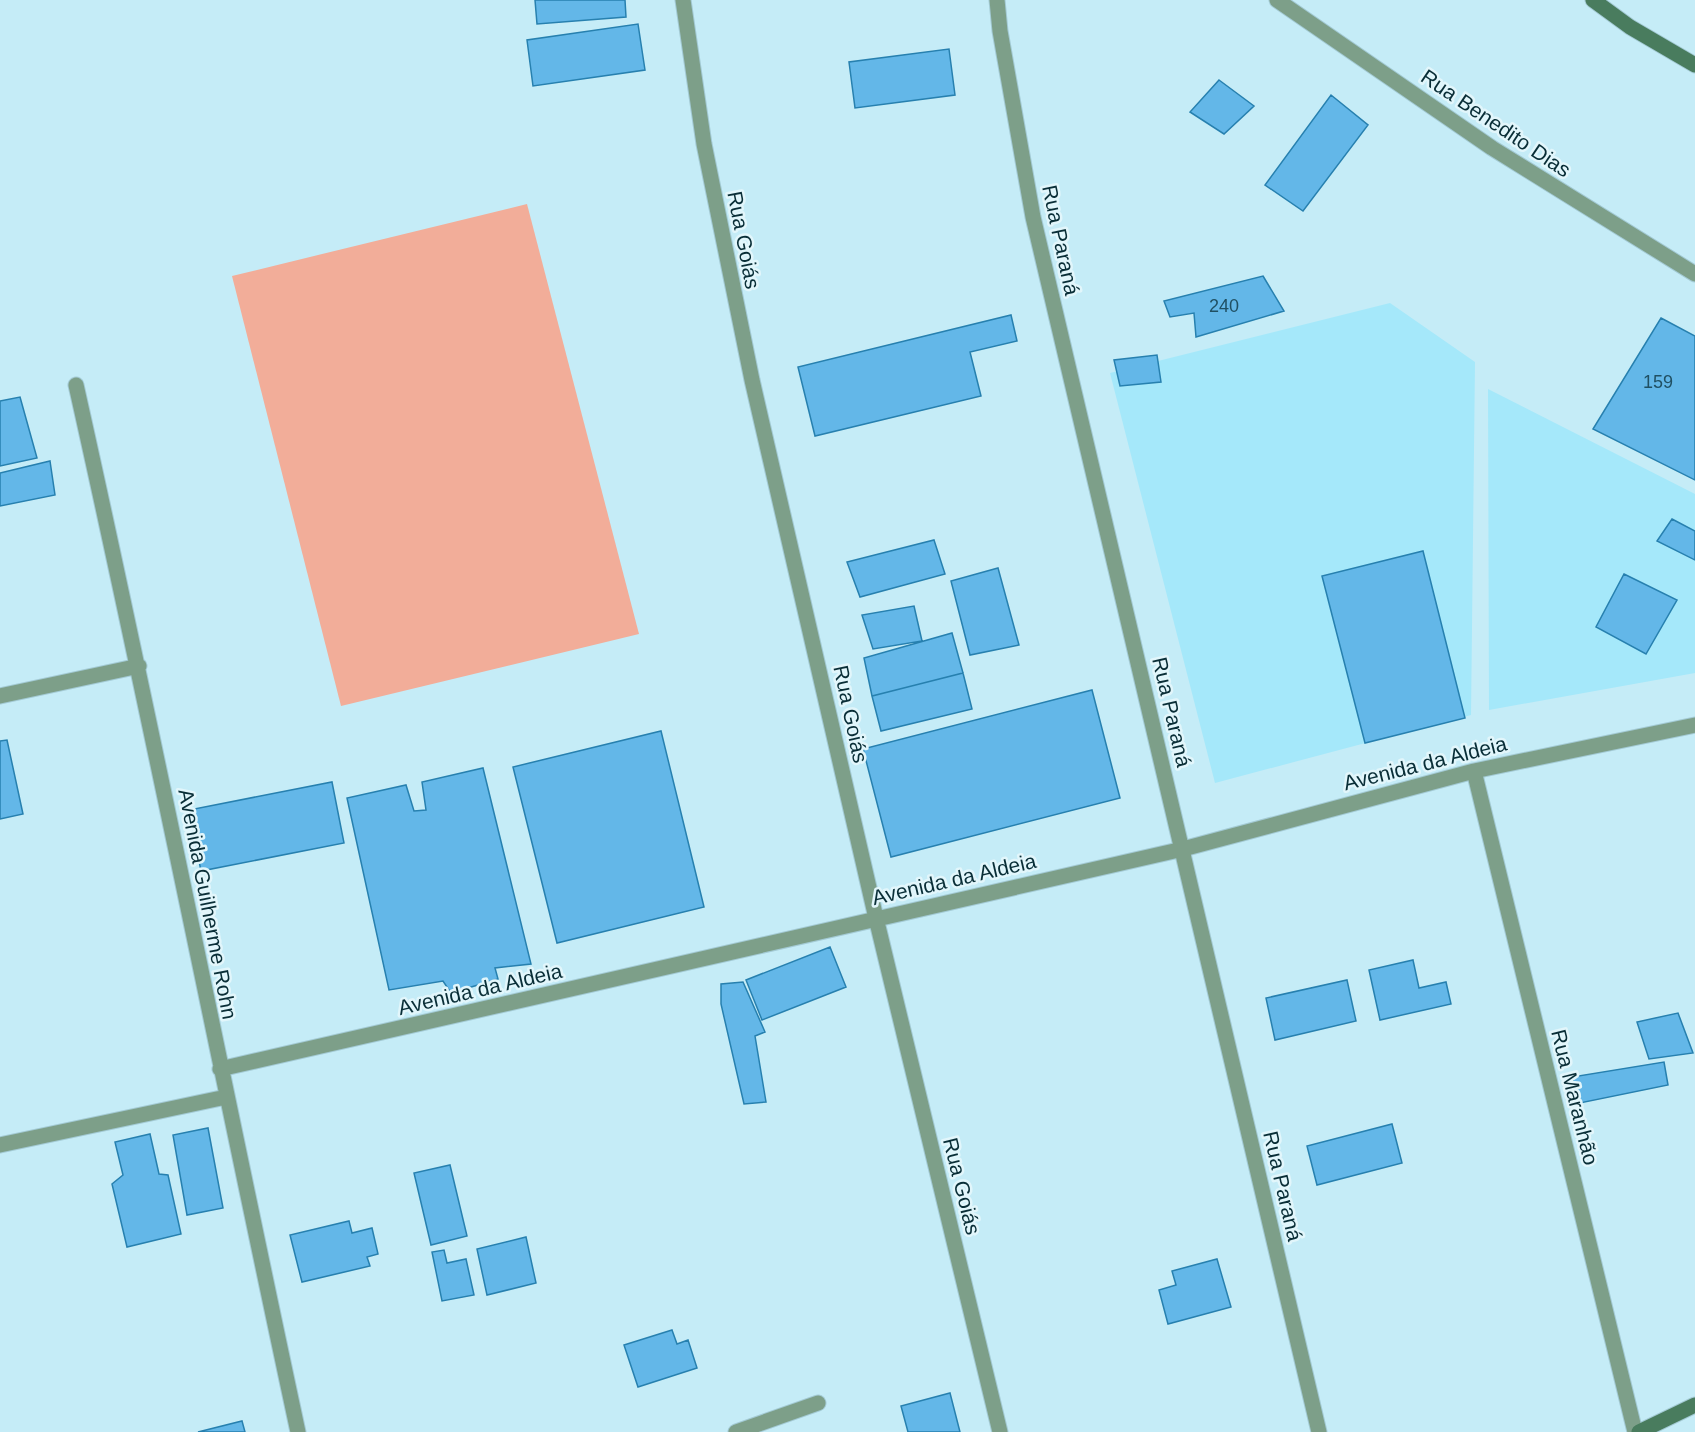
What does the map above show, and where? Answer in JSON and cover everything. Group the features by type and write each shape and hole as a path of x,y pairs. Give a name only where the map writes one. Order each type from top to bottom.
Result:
{"main road":[{"path":"1593,0 1629,27 1695,65"},
{"path":"1637,1432 1695,1405"}],"street":[{"name":"Rua Goiás","path":"683,0 704,144 725,257 876,918 1000,1432"},
{"name":"Rua Paraná","path":"997,0 1000,32 1034,217 1319,1432"},
{"name":"Rua Benedito Dias","path":"1277,0 1492,148 1695,274"},
{"name":"Avenida Guilherme Rohn","path":"76,385 139,666 220,1069 298,1432"},
{"path":"0,696 139,666"},
{"name":"Avenida da Aldeia","path":"220,1069 1183,849 1474,771 1695,725"},
{"name":"Rua Maranhão","path":"1474,771 1637,1432"},
{"path":"0,1145 226,1097"},
{"path":"736,1432 818,1403"}],"shaded area":[{"path":"527,204 639,634 341,706 232,276"},
{"path":"1390,303 1475,362 1471,715 1215,783 1110,373"},
{"path":"1488,389 1695,494 1695,673 1489,710"}],"building":[{"path":"535,0 625,0 626,17 537,24"},
{"path":"638,24 645,70 533,86 527,40"},
{"path":"949,49 955,95 855,108 849,62"},
{"path":"1219,80 1254,106 1224,134 1190,112"},
{"path":"1331,95 1368,125 1303,211 1265,185"},
{"path":"1263,276 1284,311 1196,337 1194,313 1170,317 1164,301"},
{"path":"1011,315 1017,341 970,352 981,396 815,436 798,367"},
{"path":"1661,318 1695,336 1695,480 1593,429"},
{"path":"1157,355 1161,382 1120,386 1114,360"},
{"path":"20,397 37,458 0,466 0,401"},
{"path":"50,461 55,495 0,506 0,473"},
{"path":"1672,519 1695,531 1695,560 1657,541"},
{"path":"934,540 945,574 860,597 847,562"},
{"path":"1423,551 1465,718 1365,743 1322,576"},
{"path":"998,568 1019,645 970,655 951,581"},
{"path":"1624,574 1677,600 1646,654 1596,627"},
{"path":"914,606 922,641 873,649 862,615"},
{"path":"952,633 963,673 872,696 864,658"},
{"path":"963,673 972,709 881,731 872,696"},
{"path":"1092,690 1120,798 891,857 863,749"},
{"path":"661,731 704,907 557,943 513,767"},
{"path":"7,740 23,814 0,819 0,741"},
{"path":"483,768 531,964 495,968 498,979 451,993 443,981 389,990 347,798 406,785 414,811 426,810 422,782"},
{"path":"332,782 344,843 201,871 189,810"},
{"path":"830,947 846,987 762,1020 746,980"},
{"path":"1413,960 1419,988 1446,982 1451,1004 1380,1020 1369,970"},
{"path":"1347,980 1356,1021 1275,1040 1266,998"},
{"path":"743,982 765,1032 755,1036 766,1102 744,1104 721,1004 721,984"},
{"path":"1678,1013 1693,1053 1649,1059 1637,1022"},
{"path":"1664,1062 1668,1085 1580,1103 1572,1077"},
{"path":"1392,1124 1402,1163 1317,1185 1307,1146"},
{"path":"208,1128 223,1208 187,1215 173,1135"},
{"path":"150,1134 159,1174 168,1175 181,1234 127,1247 112,1184 123,1175 115,1142"},
{"path":"450,1165 467,1236 431,1245 414,1173"},
{"path":"349,1221 352,1233 372,1228 378,1254 367,1257 370,1266 302,1282 290,1235"},
{"path":"526,1237 536,1283 487,1295 477,1249"},
{"path":"444,1250 447,1263 466,1259 474,1295 442,1301 432,1252"},
{"path":"1217,1259 1231,1307 1168,1324 1159,1290 1176,1285 1172,1271"},
{"path":"672,1330 677,1344 688,1340 697,1368 638,1387 624,1345"},
{"path":"950,1393 960,1432 908,1432 901,1406"},
{"path":"242,1421 245,1432 198,1432"}]}
